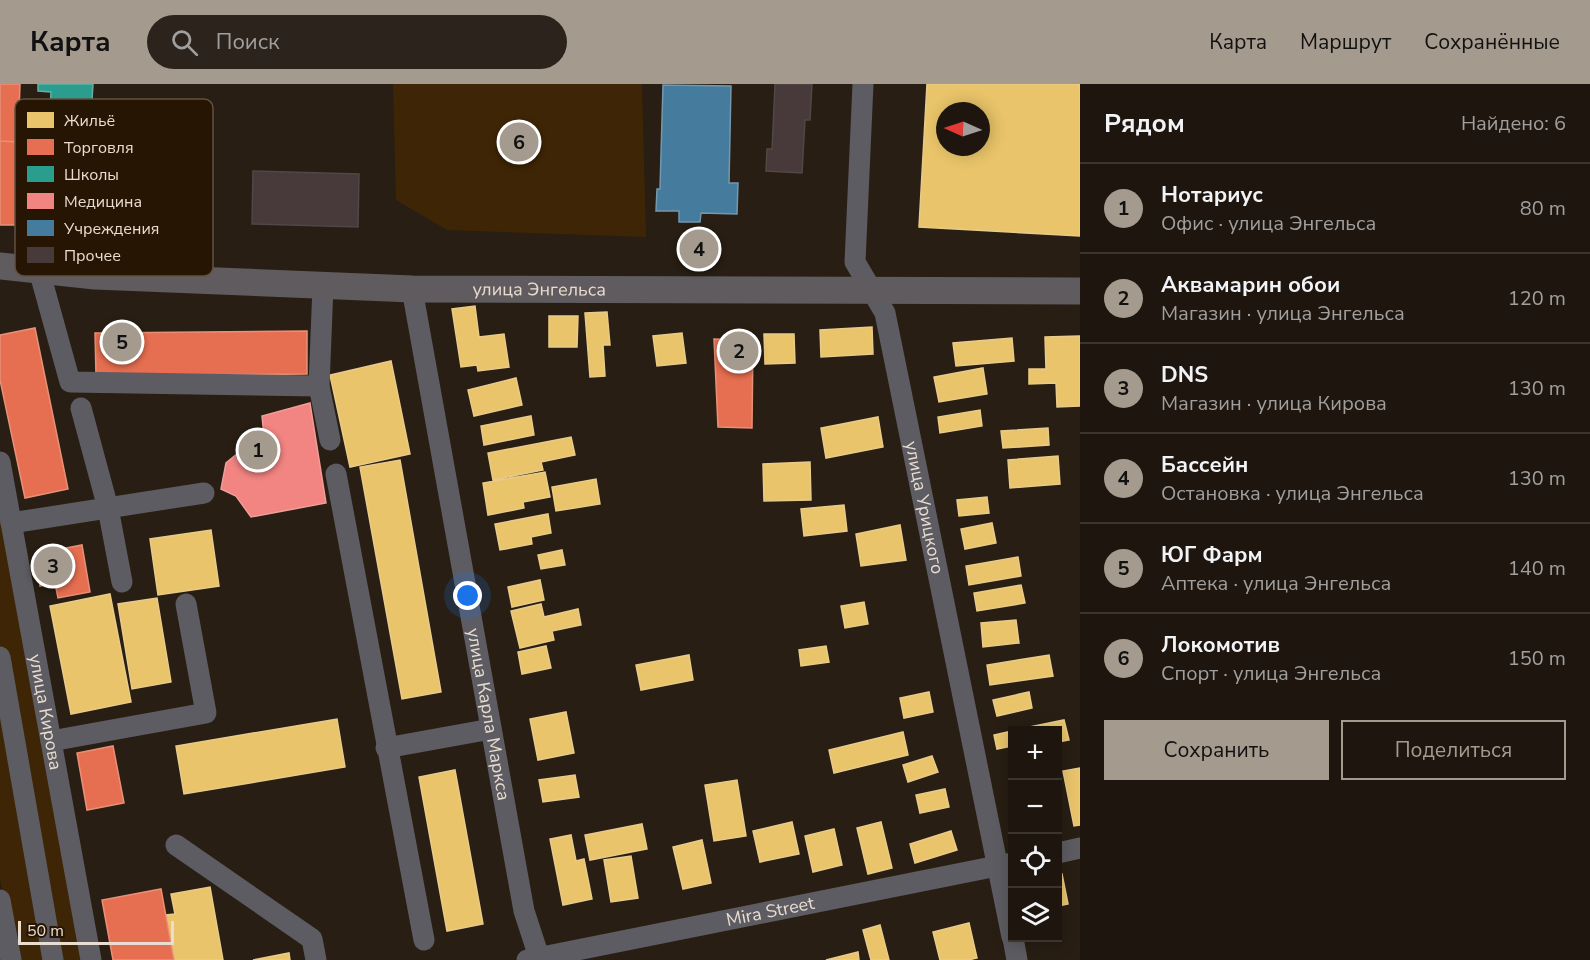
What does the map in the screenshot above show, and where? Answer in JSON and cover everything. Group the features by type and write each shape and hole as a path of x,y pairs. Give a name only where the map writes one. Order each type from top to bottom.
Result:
{"main road":[{"name":"улица Энгельса","path":"0,266 15,268"},
{"name":"улица Энгельса","path":"95,276 412,289 1080,291"}],"street":[{"name":"улица Урицкого","path":"863,84 855,262 885,314 1006,864 1008,888"},
{"path":"41,276 70,382 319,386"},
{"path":"323,286 319,386 330,440"},
{"name":"улица Карла Маркса","path":"412,289 524,911 535,959"},
{"path":"81,408 108,508 122,582"},
{"name":"улица Кирова","path":"0,462 91,960"},
{"path":"336,474 424,940"},
{"path":"11,523 204,493"},
{"path":"51,741 206,713 186,604"},
{"name":"улица Кирова","path":"0,657 53,960"},
{"path":"386,748 491,729"},
{"path":"176,845 312,939 316,960"},
{"path":"1062,852 1080,848"},
{"name":"Mira Street","path":"535,959 1006,864"},
{"path":"0,900 11,960"},
{"name":"улица Урицкого","path":"1013,942 1017,960"}],"shaded area":[{"path":"393,84 642,84 646,237 447,230 396,200"},
{"path":"0,492 88,960 15,960 0,879"}],"building: Жильё":[{"path":"927,84 1080,84 1080,236 919,227"},
{"path":"475,306 479,337 504,334 509,367 478,371 477,365 461,367 452,309"},
{"path":"607,312 610,345 603,345 605,376 590,377 585,313"},
{"path":"549,316 578,316 577,347 549,347"},
{"path":"872,327 873,354 821,357 820,330"},
{"path":"682,333 686,363 657,366 653,336"},
{"path":"764,334 794,334 795,363 765,364"},
{"path":"1080,336 1080,406 1057,407 1056,383 1029,384 1029,369 1046,369 1045,337"},
{"path":"1012,338 1014,361 956,366 953,343"},
{"path":"391,361 410,454 350,467 330,375"},
{"path":"983,368 987,394 939,402 934,377"},
{"path":"516,378 522,405 474,416 468,390"},
{"path":"980,410 982,426 940,433 938,417"},
{"path":"531,416 534,435 484,445 481,426"},
{"path":"878,417 883,447 826,458 821,428"},
{"path":"1048,428 1049,445 1003,448 1001,431"},
{"path":"571,437 575,455 541,462 543,470 493,480 488,453"},
{"path":"1058,456 1060,484 1010,488 1008,460"},
{"path":"400,460 441,692 402,699 360,467"},
{"path":"810,462 811,500 764,501 763,464"},
{"path":"545,472 550,497 523,502 524,508 488,515 483,483"},
{"path":"596,479 600,504 556,511 552,487"},
{"path":"987,497 989,513 959,516 957,500"},
{"path":"844,505 847,531 804,536 801,509"},
{"path":"548,514 551,533 531,537 532,544 500,550 495,524"},
{"path":"992,523 996,543 965,549 961,529"},
{"path":"900,525 906,560 861,566 856,534"},
{"path":"211,530 219,586 158,595 150,539"},
{"path":"562,550 565,565 541,569 538,555"},
{"path":"1018,557 1021,576 969,585 966,566"},
{"path":"540,580 544,600 512,607 508,587"},
{"path":"1021,585 1025,603 977,611 974,593"},
{"path":"110,594 131,702 71,714 50,606"},
{"path":"157,598 171,682 132,689 118,604"},
{"path":"864,602 868,624 845,628 841,606"},
{"path":"541,604 544,617 578,609 581,625 552,631 554,640 520,648 511,611"},
{"path":"1016,620 1019,643 983,647 981,623"},
{"path":"546,646 551,668 522,674 518,652"},
{"path":"826,646 829,662 801,666 799,650"},
{"path":"689,655 693,680 641,690 636,665"},
{"path":"1049,655 1053,676 990,685 987,665"},
{"path":"929,692 933,712 904,718 900,698"},
{"path":"1029,692 1032,708 997,716 993,700"},
{"path":"566,712 574,753 538,760 530,719"},
{"path":"337,719 345,767 184,794 176,746"},
{"path":"1064,720 1069,740 1062,741 1062,726 1035,726"},
{"path":"903,732 908,755 834,773 829,750"},
{"path":"1008,732 1008,747 997,749 994,735"},
{"path":"932,756 938,772 908,782 903,765"},
{"path":"1080,768 1080,825 1074,826 1063,771"},
{"path":"455,770 483,924 447,931 419,777"},
{"path":"575,775 579,797 543,802 539,780"},
{"path":"737,780 746,836 714,841 705,785"},
{"path":"945,789 949,807 920,813 916,795"},
{"path":"792,822 799,854 760,862 753,831"},
{"path":"881,822 892,868 868,874 857,828"},
{"path":"642,824 647,849 590,860 585,835"},
{"path":"834,829 842,865 813,872 805,836"},
{"path":"951,831 957,850 915,863 910,844"},
{"path":"571,835 576,861 584,859 592,899 563,905 550,839"},
{"path":"702,840 711,883 683,889 673,847"},
{"path":"631,856 638,898 611,902 604,860"},
{"path":"1062,874 1068,904 1062,905"},
{"path":"210,887 223,960 174,960 166,915 175,914 171,894"},
{"path":"969,923 977,958 940,960 933,932"},
{"path":"880,925 889,960 871,960 863,930"},
{"path":"858,952 859,960 826,960"},
{"path":"289,953 290,960 253,960"}],"building: Торговля":[{"path":"0,84 20,84 19,99 15,99 15,142 0,141"},
{"path":"0,141 15,142 15,225 0,225"},
{"path":"35,328 68,489 25,498 0,380 0,335"},
{"path":"307,331 307,374 96,376 95,333"},
{"path":"714,339 753,340 752,428 718,427"},
{"path":"82,545 90,592 58,598 55,583 40,586 35,554"},
{"path":"113,746 124,803 87,810 77,753"},
{"path":"161,889 174,960 113,960 102,900"}],"building: Школы":[{"path":"38,84 93,84 92,99 51,99 51,92 38,91"}],"building: Медицина":[{"path":"310,403 326,503 251,517 236,496 221,489 226,463 243,449 252,460 266,456 262,416"}],"building: Учреждения":[{"path":"663,85 731,86 729,183 738,183 737,214 701,213 700,222 679,222 679,211 656,211 657,189 660,189"}],"building: Прочее":[{"path":"775,84 812,84 810,120 805,120 802,173 766,171 767,149 772,149"},
{"path":"253,171 359,174 358,227 252,224"}],"place":[{"name":"Локомотив","path":"519,142"},
{"name":"Бассейн","path":"699,249"},
{"name":"ЮГ Фарм","path":"122,342"},
{"name":"Аквамарин обои","path":"739,351"},
{"name":"Нотариус","path":"258,450"},
{"name":"DNS","path":"53,566"}]}
